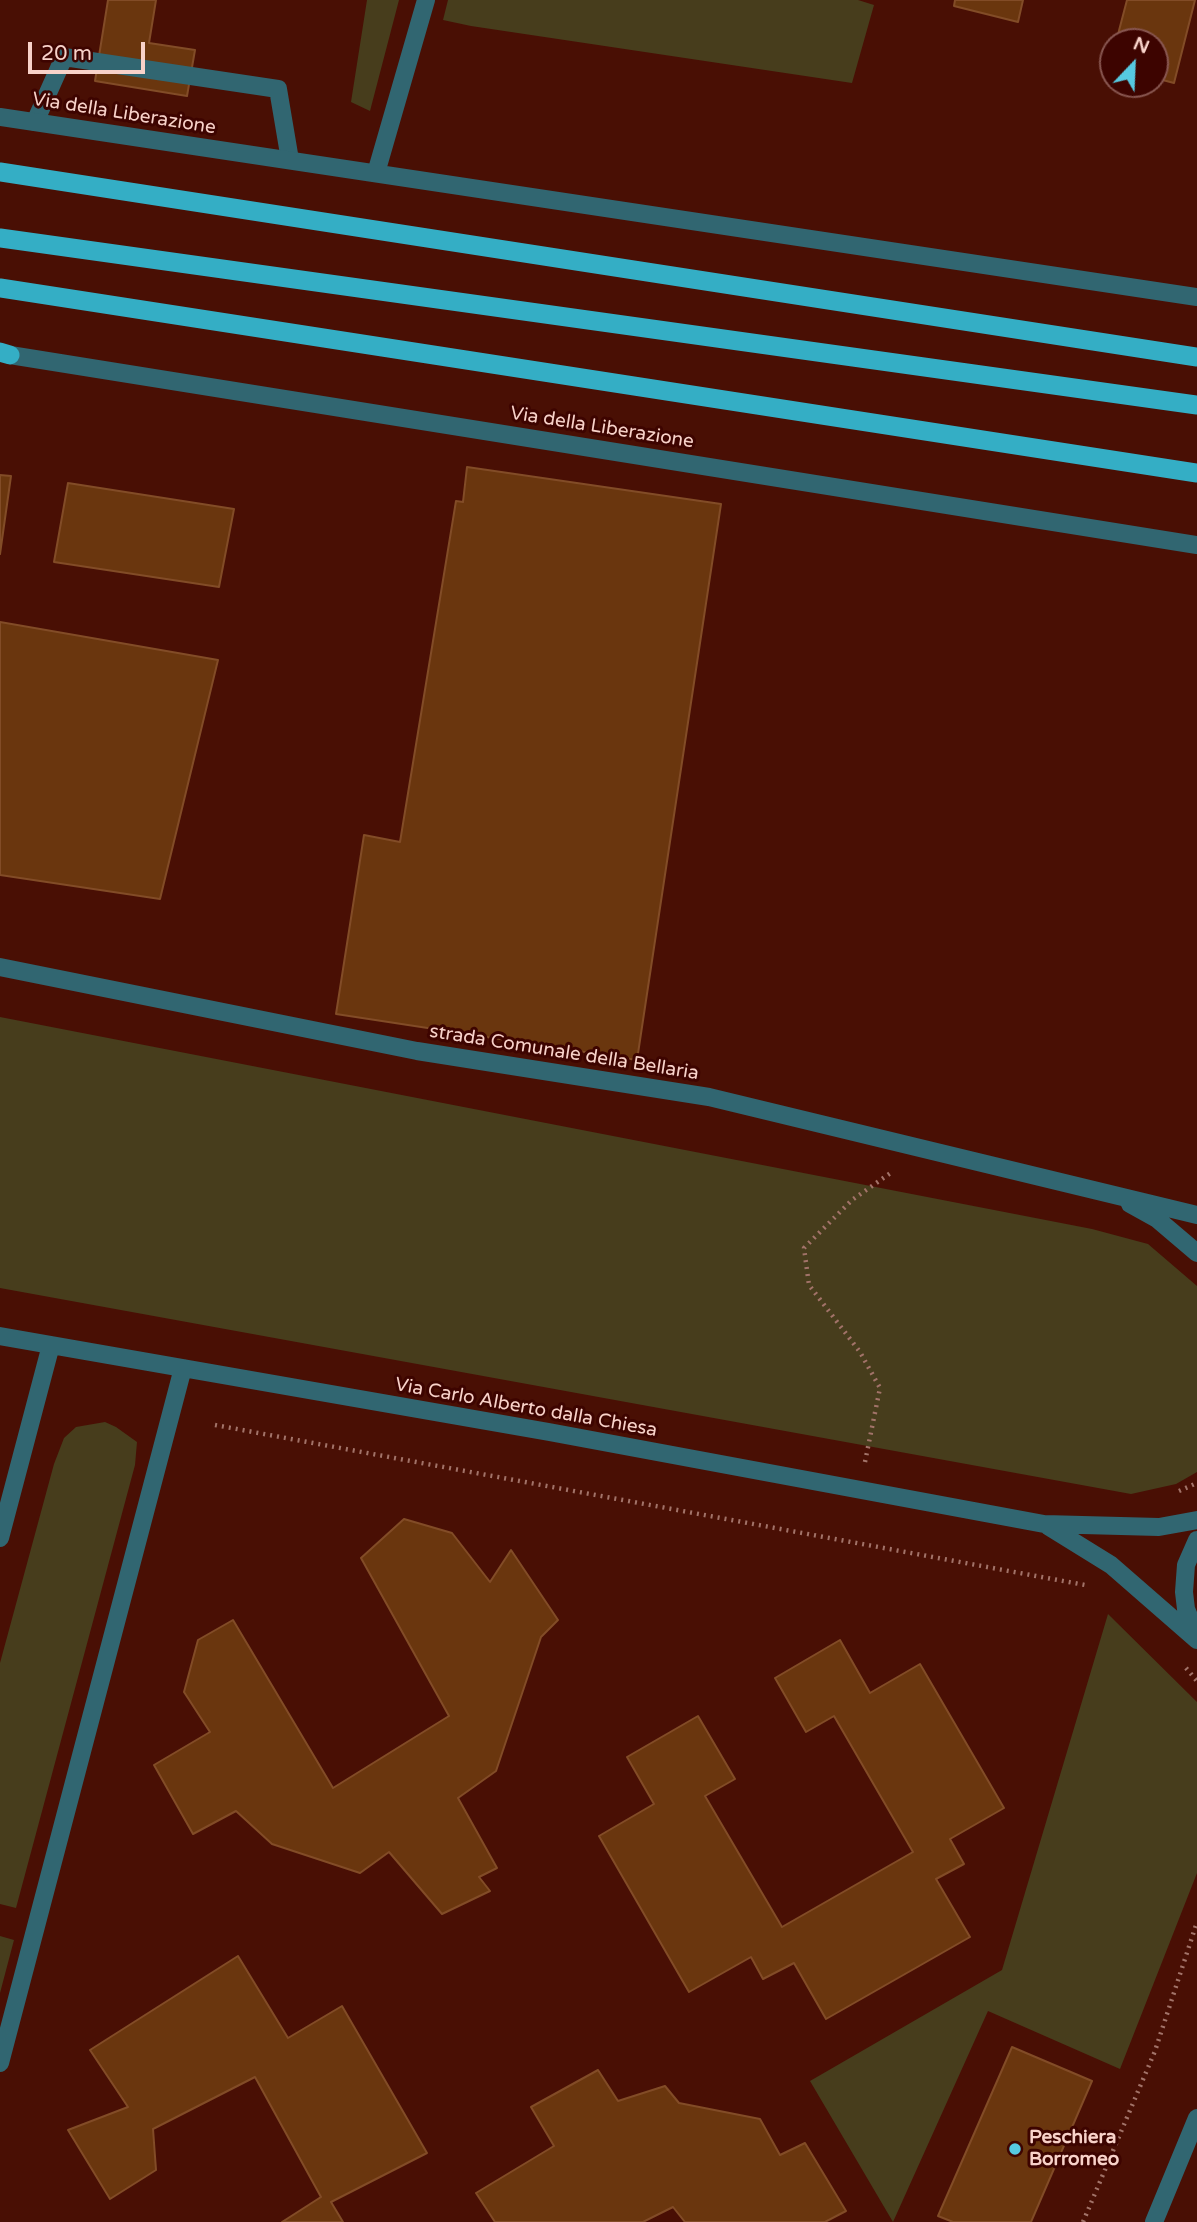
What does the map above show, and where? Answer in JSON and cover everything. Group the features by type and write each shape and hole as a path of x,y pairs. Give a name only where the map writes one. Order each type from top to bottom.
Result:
{"highway":[{"path":"0,172 1197,357"},
{"path":"0,238 1197,405"},
{"path":"0,288 1197,473"}],"street":[{"path":"376,173 426,0"},
{"path":"35,122 64,57 278,89 290,160"},
{"name":"Via della Liberazione","path":"0,117 1197,297"},
{"name":"Via della Liberazione","path":"3,354 1197,545"},
{"name":"strada Comunale della Bellaria","path":"0,967 417,1051 709,1097 1118,1196"},
{"path":"1118,1196 1197,1215"},
{"path":"1118,1196 1157,1219 1197,1253"},
{"name":"Via Carlo Alberto dalla Chiesa","path":"0,1336 549,1432 1044,1524 1158,1527 1197,1520"},
{"path":"0,1538 51,1345"},
{"path":"0,2063 183,1368"},
{"name":"Via Carlo Alberto dalla Chiesa","path":"1044,1524 1111,1565 1197,1640"},
{"path":"1197,1540 1188,1559 1184,1582 1186,1609 1197,1634"},
{"path":"1154,2222 1197,2118"}],"path":[{"path":"864,1469 880,1388 860,1352 809,1285 804,1248 852,1199 925,1149"},
{"path":"215,1425 1090,1586"},
{"path":"1083,2222 1155,2051 1197,1922"}],"shaded area":[{"path":"367,0 399,0 370,111 351,102"},
{"path":"448,0 858,0 874,5 852,83 471,26 443,20"},
{"path":"0,1017 1092,1229 1148,1244 1197,1286 1197,1472 1176,1484 1131,1494 0,1288"},
{"path":"105,1422 137,1442 135,1465 16,1908 0,1904 0,1663 54,1464 64,1438 76,1427"},
{"path":"1108,1614 1197,1702 1197,1873 1120,2069 988,2011 893,2222 810,2081 1002,1970"},
{"path":"0,1936 14,1940 0,1993"}],"building":[{"path":"108,0 156,0 149,43 195,50 187,96 95,81"},
{"path":"955,0 1023,0 1018,22 954,6"},
{"path":"1127,0 1195,0 1174,83 1169,82 1169,28 1120,28"},
{"path":"467,467 721,504 637,1060 336,1014 364,835 400,842 456,501 463,502"},
{"path":"0,475 11,476 0,554"},
{"path":"68,483 234,509 219,587 54,562"},
{"path":"0,622 218,660 160,899 0,875"},
{"path":"404,1519 452,1533 490,1582 511,1550 558,1620 541,1637 496,1771 458,1798 497,1868 479,1877 490,1891 442,1914 389,1852 360,1873 272,1844 236,1811 193,1834 154,1765 210,1732 184,1692 198,1640 233,1620 333,1788 449,1716 361,1558"},
{"path":"840,1640 870,1693 920,1664 1004,1808 950,1839 964,1864 936,1879 970,1937 826,2019 794,1963 763,1979 751,1957 689,1992 599,1836 654,1804 627,1757 698,1716 735,1779 705,1796 782,1927 913,1852 834,1716 806,1732 775,1678"},
{"path":"238,1956 288,2038 342,2006 427,2153 331,2202 343,2222 282,2222 321,2197 255,2077 153,2129 156,2170 110,2199 68,2130 128,2107 90,2050"},
{"name":"Peschiera Borromeo","path":"1012,2047 1092,2081 1031,2222 953,2222 938,2216"},
{"path":"598,2070 618,2101 665,2086 679,2103 760,2119 780,2155 805,2143 846,2211 825,2222 685,2222 673,2207 643,2222 495,2222 476,2193 554,2146 531,2107"}],"place":[{"name":"Peschiera Borromeo","path":"1015,2149"}]}
